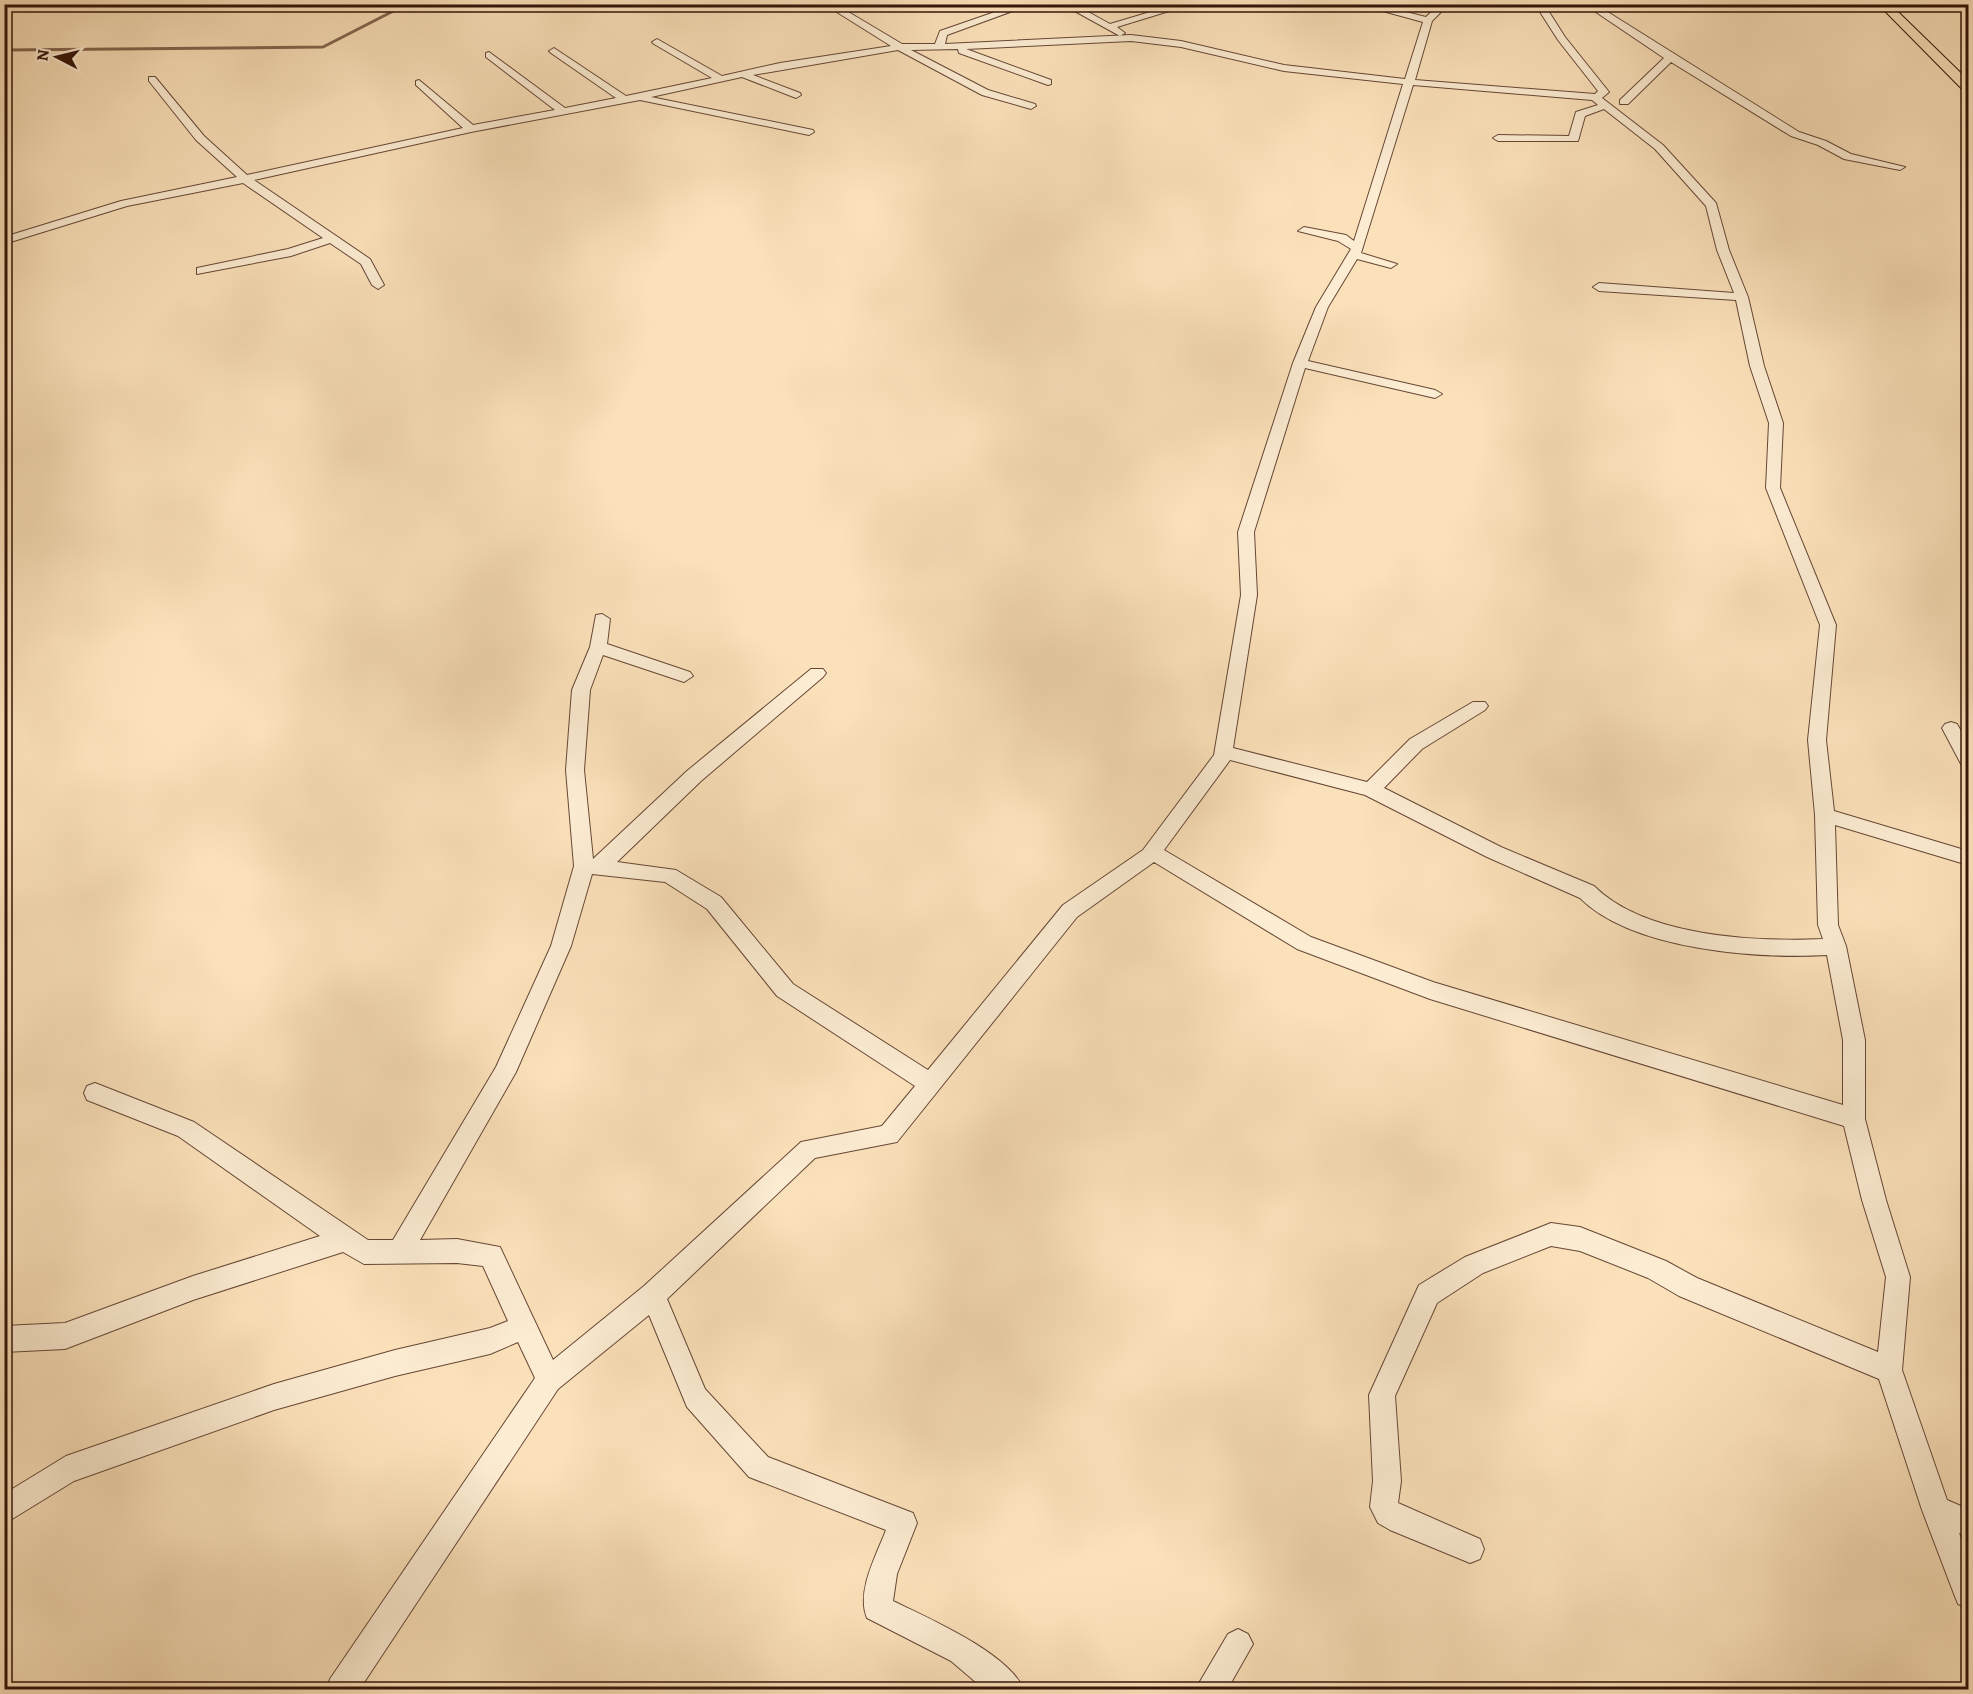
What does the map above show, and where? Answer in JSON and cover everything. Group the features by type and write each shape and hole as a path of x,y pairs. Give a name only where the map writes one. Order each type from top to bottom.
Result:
{"main road":[{"path":"1883,4 1966,82"}],"street":[{"path":"828,4 899,47 986,93 1031,106"},
{"path":"939,48 943,33 1028,4"},
{"path":"1066,4 1131,38"},
{"path":"1135,4 1155,14"},
{"path":"1361,4 1428,20"},
{"path":"341,1689 549,1380 653,1295 808,1149 890,1135 1070,911 1152,852 1224,752 1249,595 1246,532 1300,363 1322,307 1356,252 1395,135 1408,82 1428,20 1445,4"},
{"path":"1539,4 1609,101 1659,147 1712,205 1724,250 1742,297 1757,366 1776,423 1773,488 1828,626 1817,740 1825,815 1828,925 1836,946 1854,1040 1854,1119 1874,1200 1898,1277 1889,1370 1936,1510 1968,1594"},
{"path":"1587,4 1670,58 1795,134 1822,143 1848,157 1899,167"},
{"path":"1108,27 1187,5"},
{"path":"4,6 54,6"},
{"path":"4,241 125,203 471,129 639,98 742,74 899,47 954,48 1131,38 1181,44 1284,68 1609,101"},
{"path":"657,42 721,79"},
{"path":"954,48 1048,82"},
{"path":"554,51 625,100"},
{"path":"489,55 564,112"},
{"path":"1498,138 1574,139 1580,114 1609,101 1651,74 1670,58"},
{"path":"742,74 796,95"},
{"path":"152,79 200,138 245,179 366,262 378,285"},
{"path":"419,83 471,129"},
{"path":"639,98 809,132"},
{"path":"4,228 34,231"},
{"path":"1304,231 1342,238 1356,252 1391,264"},
{"path":"201,271 291,252 331,239"},
{"path":"1599,287 1742,297"},
{"path":"1300,363 1435,394"},
{"path":"592,866 575,770 581,690 598,647 602,619"},
{"path":"598,647 684,676"},
{"path":"400,1251 505,1072 561,946 592,866 817,672"},
{"path":"1371,790 1416,744 1479,706"},
{"path":"1951,728 1968,759"},
{"path":"1224,752 1371,790 1494,852 1587,892 1594,902 1611,914 1639,923 1750,947 1792,949 1836,946"},
{"path":"1825,815 1968,858"},
{"path":"1152,852 1304,944 1430,990 1854,1119"},
{"path":"592,866 669,875 714,903 785,990 931,1084"},
{"path":"95,1093 186,1129 364,1252 457,1251 491,1255 549,1380"},
{"path":"1470,1550 1400,1520 1388,1513 1384,1507 1387,1481 1382,1395 1428,1294 1474,1265 1551,1234 1580,1239 1658,1269 1688,1287 1889,1370"},
{"path":"4,1339 65,1336 193,1288 347,1239"},
{"path":"653,1295 696,1398 759,1467 903,1523 883,1574 877,1608 961,1651 1009,1689"},
{"path":"4,1510 66,1470 274,1397 395,1363 490,1341 524,1327"},
{"path":"1936,1510 1968,1523"},
{"path":"1210,1689 1238,1644"}],"waterway":[{"path":"4,50 323,47 407,4"}]}
